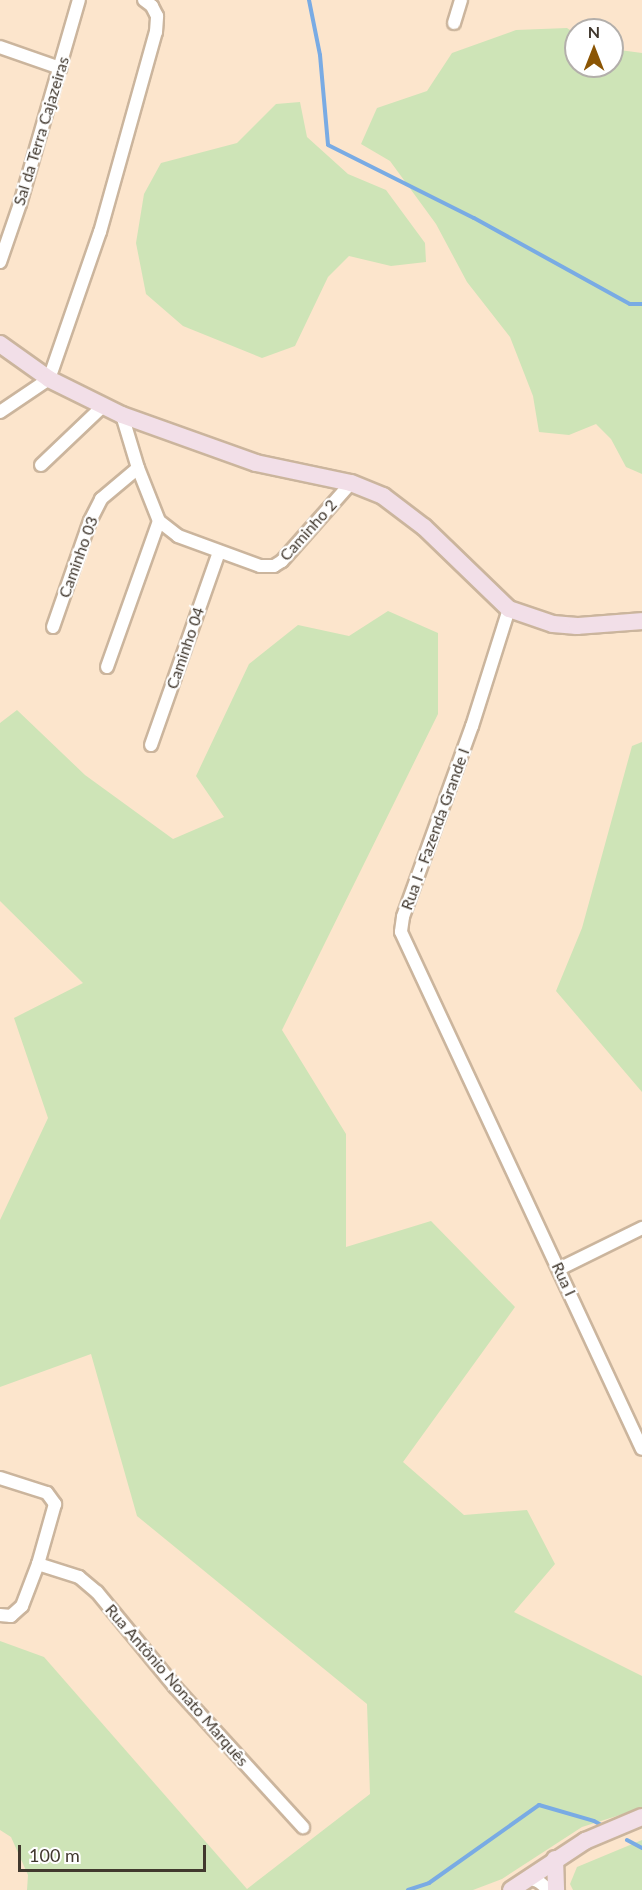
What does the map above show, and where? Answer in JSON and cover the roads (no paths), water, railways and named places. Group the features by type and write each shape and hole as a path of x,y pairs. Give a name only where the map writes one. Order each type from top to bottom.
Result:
{"main road":[{"path":"0,344 50,379 122,415 256,463 351,483 383,496 398,506 509,609 542,621 577,626 642,621"},
{"path":"513,1889 585,1841 642,1817"},
{"path":"555,1859 556,1890"}],"street":[{"name":"Sal da Terra Cajazeiras","path":"0,262 79,0"},
{"path":"0,412 50,379 100,232 156,32 157,16 152,6 144,0"},
{"path":"454,23 461,0"},
{"path":"0,47 60,68"},
{"path":"41,465 102,407"},
{"path":"122,415 138,468 159,521 178,536 219,552"},
{"name":"Caminho 03","path":"52,627 90,521 101,499 138,468"},
{"name":"Caminho 2","path":"219,552 260,566 274,566 282,561 351,483"},
{"path":"107,667 159,521"},
{"name":"Caminho 04","path":"151,745 219,552"},
{"name":"Rua I - Fazenda Grande I","path":"484,1110 404,941 401,925 472,726 509,609"},
{"name":"Rua I","path":"484,1110 642,1449"},
{"path":"560,1269 642,1228"},
{"path":"0,1478 47,1493 53,1498 54,1512 22,1606 11,1616 0,1615"},
{"name":"Rua Antônio Nonato Marquês","path":"38,1564 80,1577 97,1592 182,1695 303,1827"},
{"path":"528,1878 538,1881 549,1890"}],"waterway":[{"path":"309,0 320,55 328,145 474,218 630,304 642,304"},
{"path":"408,1890 429,1883 539,1805 594,1821 605,1827"},
{"path":"627,1840 642,1848"}]}
